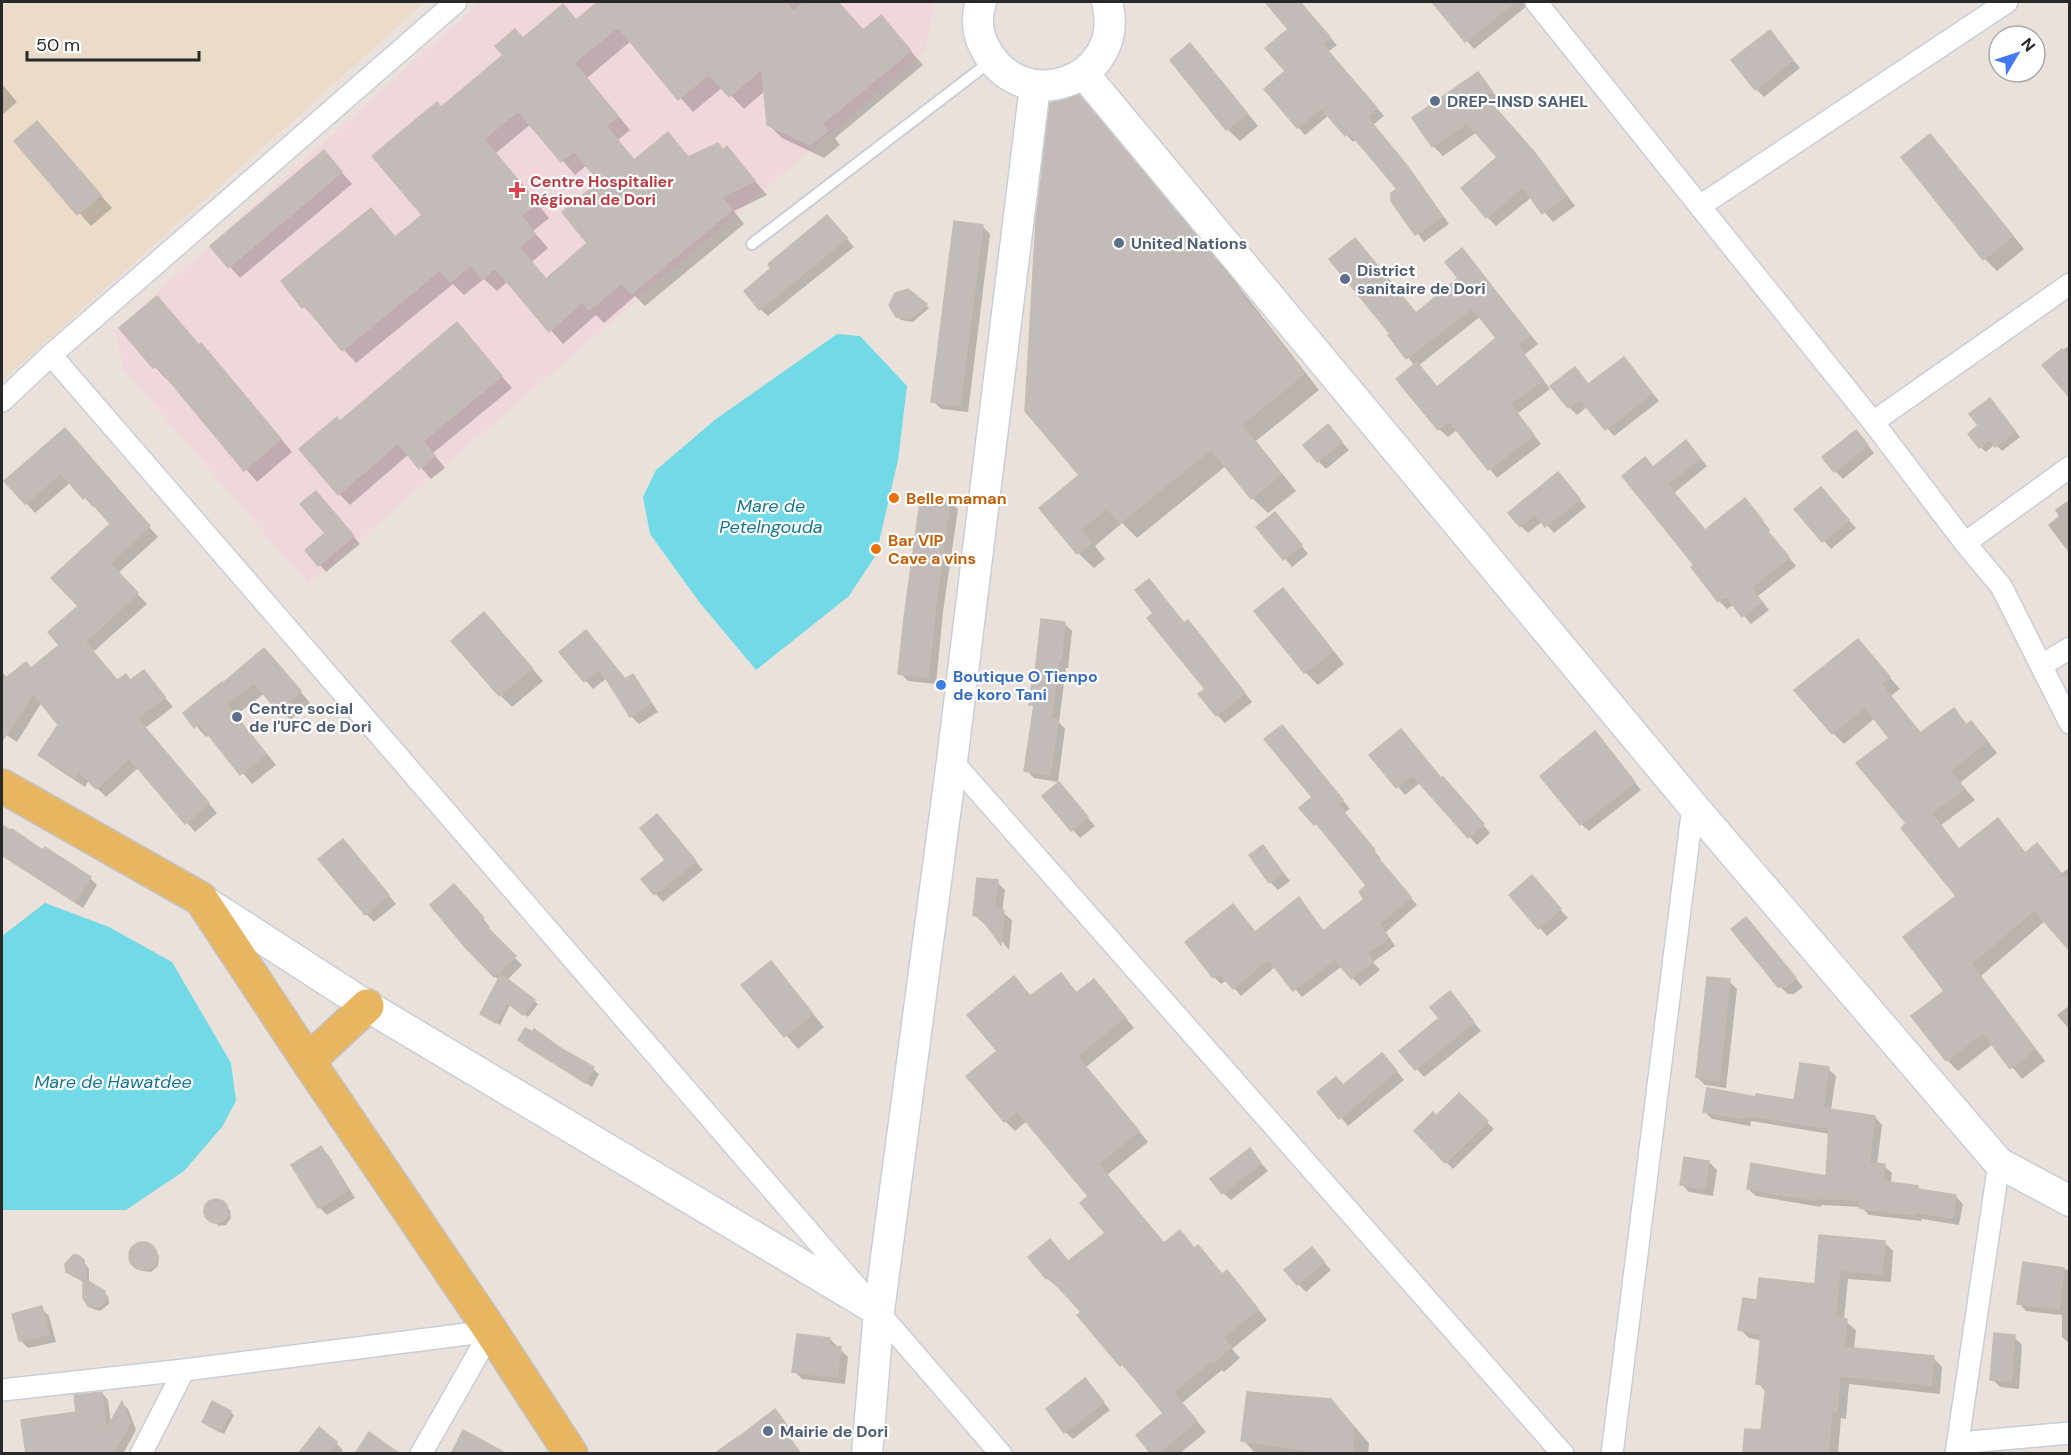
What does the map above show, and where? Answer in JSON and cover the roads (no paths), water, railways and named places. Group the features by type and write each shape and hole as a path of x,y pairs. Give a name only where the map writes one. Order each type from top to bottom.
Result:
{"main road":[{"path":"981,2 977,12 980,37 991,61 1010,77 1035,86 1060,85 1084,74 1100,57 1109,37 1111,15 1107,2"},
{"path":"1084,74 1693,806 1999,1163 2070,1201"},
{"path":"867,1454 879,1311 952,761 1035,86"},
{"path":"2,786 201,899 367,1006 879,1311"},
{"path":"201,899 571,1454"},
{"path":"308,1061 367,1006"}],"street":[{"path":"2,401 51,355 456,2"},
{"path":"1536,2 1873,422 1965,543 2001,586 2070,723"},
{"path":"1701,206 2007,2"},
{"path":"1873,422 2070,284"},
{"path":"51,355 1001,1454"},
{"path":"1965,543 2070,467"},
{"path":"2042,665 2070,648"},
{"path":"952,761 1563,1454"},
{"path":"1612,1454 1693,806"},
{"path":"1999,1163 1957,1448 2070,1433"},
{"path":"2,1390 184,1370 491,1331"},
{"path":"421,1454 491,1331"},
{"path":"141,1454 184,1370"}],"lane":[{"path":"752,244 991,61"}],"water":[{"name":"Mare de Petelngouda","path":"837,334 860,336 907,386 898,460 876,555 849,596 756,670 700,603 650,534 643,497 656,470 716,419"},
{"name":"Mare de Hawatdee","path":"45,903 109,927 172,962 231,1063 236,1101 222,1127 184,1171 126,1210 2,1210 2,936"}],"place":[{"name":"DREP-INSD SAHEL","path":"1435,101"},
{"name":"Centre Hospitalier Régional de Dori","path":"517,190"},
{"name":"United Nations","path":"1119,243"},
{"name":"District sanitaire de Dori","path":"1345,279"},
{"name":"Belle maman","path":"894,498"},
{"name":"Bar VIP Cave a vins","path":"876,549"},
{"name":"Boutique O Tienpo de koro Tani","path":"941,685"},
{"name":"Centre social de l'UFC de Dori","path":"237,717"},
{"name":"Mairie de Dori","path":"768,1431"}]}
